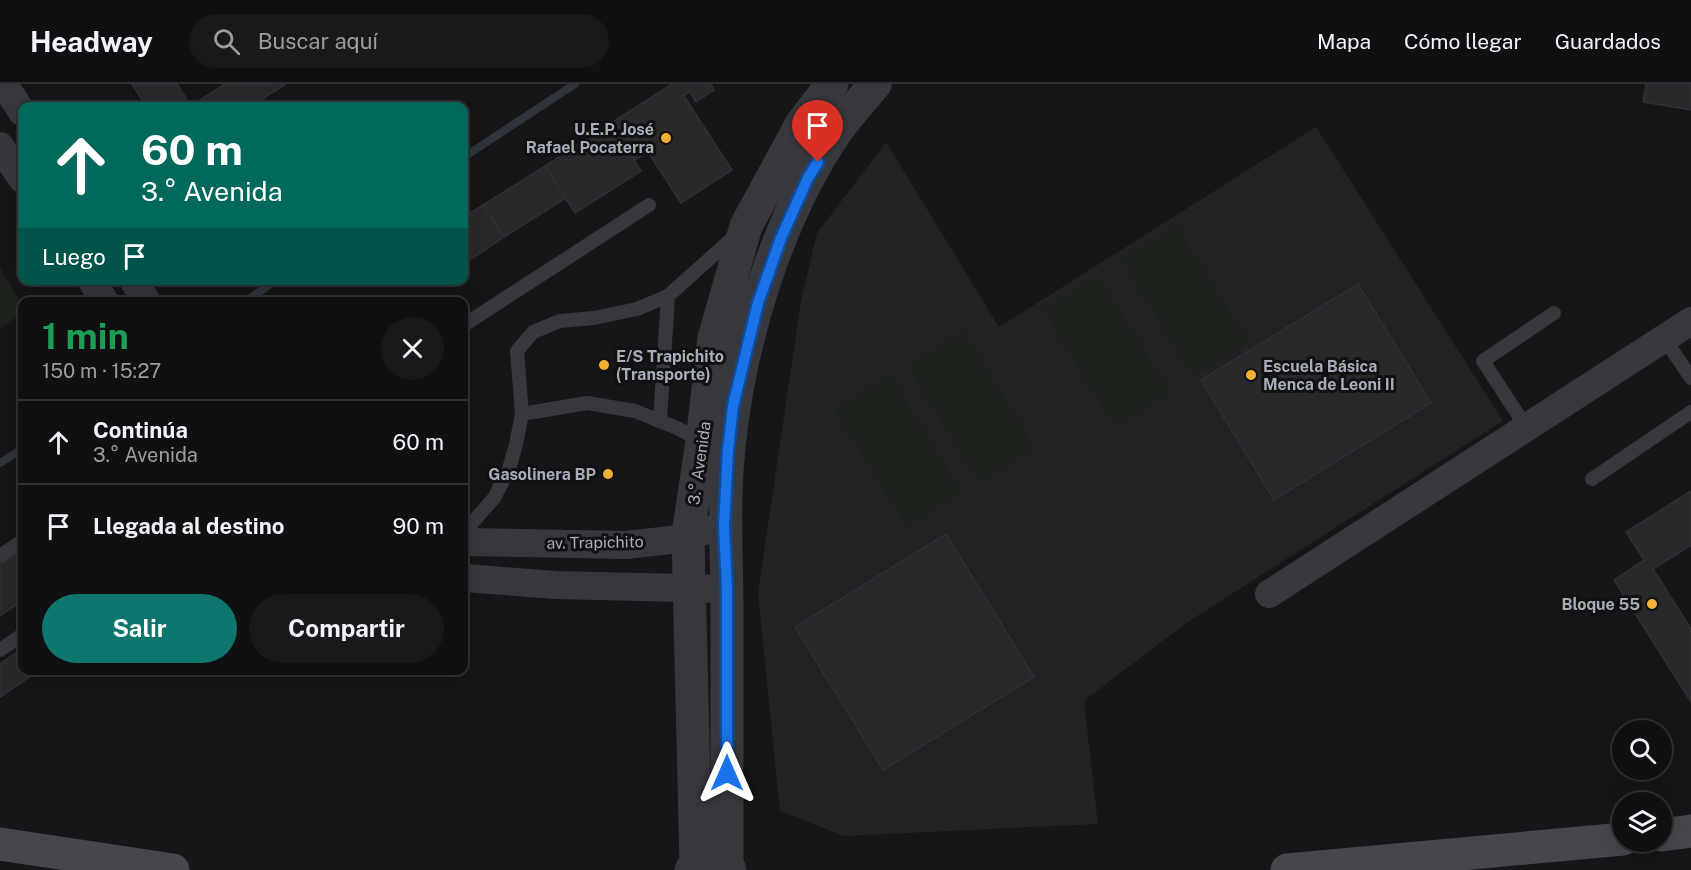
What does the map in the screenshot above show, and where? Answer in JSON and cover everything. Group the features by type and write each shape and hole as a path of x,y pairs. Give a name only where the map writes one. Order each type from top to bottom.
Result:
{"main road":[{"path":"1672,834 1691,831"},
{"path":"1287,870 1612,839"},
{"path":"0,844 173,870"}],"street":[{"path":"4,84 18,106"},
{"name":"3.° Avenida","path":"691,870 696,863 688,535 714,338 746,226 802,123 832,84"},
{"name":"3.° Avenida","path":"730,870 728,865 727,589 724,526 733,406 758,303 781,238 808,178 838,129 875,84"},
{"path":"0,146 18,173"},
{"path":"1269,594 1691,321"},
{"name":"av. Trapichito","path":"468,542 626,545 671,540 724,526"},
{"path":"468,578 555,585 727,589"}],"lane":[{"path":"468,322 649,205"},
{"path":"468,527 494,498 509,469 522,414 517,351 533,332 561,321 594,318 637,309 668,296 746,226"},
{"path":"660,421 668,296"},
{"path":"1526,427 1483,361 1554,313"},
{"path":"1664,338 1691,378"},
{"path":"522,414 587,403 635,411 702,441"},
{"path":"1592,479 1691,412"},
{"path":"0,556 18,544"},
{"path":"0,650 18,638"}],"shaded area":[{"path":"1316,127 1503,421 1186,623 1084,701 1098,824 844,836 780,811 758,593 801,301 817,233 886,142 999,327"},
{"path":"1177,226 1249,342 1193,376 1121,260"},
{"path":"0,268 18,297 18,317 0,328"},
{"path":"1099,276 1170,392 1114,426 1043,310"},
{"path":"964,332 1035,448 979,482 908,367"},
{"path":"891,376 962,492 906,527 835,410"}],"building":[{"path":"132,84 177,84 188,102 143,102"},
{"path":"225,84 286,84 257,102 197,102"},
{"name":"U.E.P. José Rafael Pocaterra","path":"672,84 711,84 714,90 696,102 690,92 684,96 732,170 681,203 648,152 635,160 611,123"},
{"path":"1646,84 1691,84 1691,110 1643,102"},
{"path":"611,123 641,171 575,213 545,166"},
{"path":"545,166 566,198 504,237 483,205"},
{"path":"483,205 504,237 468,261 468,214"},
{"path":"1358,284 1431,403 1274,500 1201,380"},
{"name":"Bloque 55","path":"1691,491 1691,545 1653,569 1691,629 1691,702 1614,580 1644,560 1626,532"},
{"path":"946,534 1034,677 883,770 795,627"},
{"path":"18,553 18,604 0,616 0,565"},
{"path":"18,652 18,675 33,675 0,697 0,664"}],"waterway":[{"path":"468,154 575,84"},
{"path":"252,297 269,285"},
{"path":"0,463 18,452"}],"place":[{"name":"U.E.P. José Rafael Pocaterra","path":"666,138"},
{"name":"E/S Trapichito (Transporte)","path":"604,365"},
{"name":"Escuela Básica Menca de Leoni II","path":"1251,375"},
{"name":"Gasolinera BP","path":"608,474"},
{"name":"Bloque 55","path":"1652,604"}],"route":[{"path":"727,773 727,589 724,526 733,406 758,303 781,238 808,178 818,162"}]}
